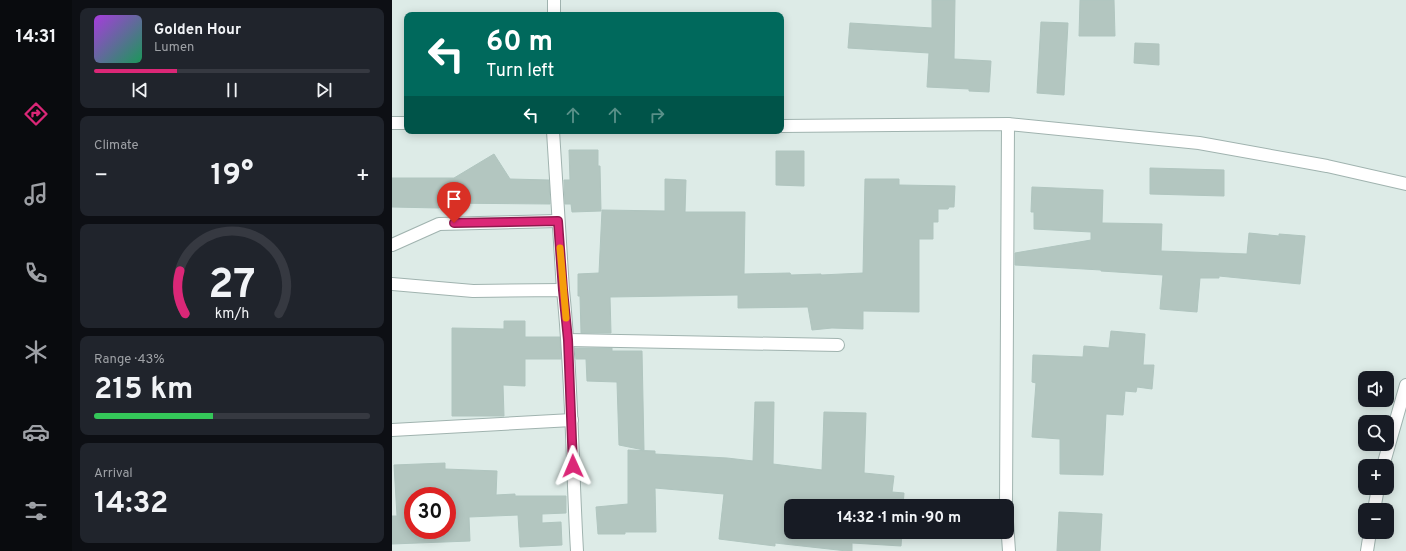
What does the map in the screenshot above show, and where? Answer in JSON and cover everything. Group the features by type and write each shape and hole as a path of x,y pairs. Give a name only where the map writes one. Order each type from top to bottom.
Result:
{"street":[{"path":"554,0 554,12"},
{"path":"392,123 404,123"},
{"path":"784,126 1008,124 1199,143 1327,166 1406,184"},
{"path":"1006,499 1008,124"},
{"path":"552,134 568,340 577,551"},
{"path":"392,245 439,224 558,221"},
{"path":"392,284 473,291 563,290"},
{"path":"568,340 838,345"},
{"path":"1385,459 1406,385"},
{"path":"392,430 572,420"},
{"path":"1008,539 1009,551"},
{"path":"1367,551 1369,539"}],"building":[{"path":"932,0 955,0 954,59 991,61 989,92 969,91 969,89 927,87 929,53 848,48 850,23 932,28"},
{"path":"1080,0 1114,0 1115,36 1079,36"},
{"path":"1041,22 1068,23 1064,95 1037,93"},
{"path":"1135,43 1159,44 1159,65 1134,63"},
{"path":"569,150 598,150 598,166 600,166 601,211 572,212 571,204 565,204 564,180 570,180"},
{"path":"776,151 804,151 804,186 776,185"},
{"path":"494,154 510,179 549,180 550,204 439,203 439,208 392,207 392,178 454,178"},
{"path":"1150,168 1224,170 1224,196 1150,194"},
{"path":"665,179 686,180 685,212 745,212 744,274 790,273 791,275 821,275 863,273 865,179 899,179 899,185 955,186 954,207 949,207 948,209 938,209 938,222 933,222 933,239 919,239 919,312 863,311 863,329 832,328 812,330 808,307 738,308 738,295 610,297 611,333 581,333 578,274 599,273 602,210 665,211"},
{"path":"1032,187 1103,190 1102,223 1162,224 1161,251 1247,254 1249,233 1279,236 1279,234 1305,236 1300,284 1219,276 1219,278 1200,278 1197,312 1160,309 1163,275 1015,265 1015,253 1091,240 1091,232 1034,229 1034,212 1031,212"},
{"path":"504,321 525,321 525,337 560,337 561,359 525,359 525,386 503,385 504,416 452,416 452,328 504,329"},
{"path":"1111,331 1145,334 1143,365 1154,365 1152,389 1137,387 1136,392 1125,391 1123,415 1106,414 1103,475 1060,474 1060,439 1032,437 1036,383 1032,382 1033,355 1083,357 1084,346 1109,348"},
{"path":"575,348 612,348 612,351 642,351 644,450 619,445 617,382 587,381 586,359 576,359"},
{"path":"755,402 774,402 773,464 822,470 824,412 866,413 864,473 894,476 892,492 904,493 904,499 784,499 784,539 902,539 901,546 852,543 852,551 847,551 775,543 775,546 719,539 724,494 655,488 656,532 598,534 596,507 628,504 628,450 655,451 655,454 753,461"},
{"path":"445,463 445,469 497,471 496,495 515,494 515,496 566,496 566,513 542,514 542,523 561,522 562,545 520,547 518,515 469,517 470,541 392,544 392,516 397,516 394,465"},
{"path":"1059,512 1102,514 1100,551 1057,551"}],"slow traffic":[{"path":"560,248 566,318"}],"route":[{"path":"454,223 558,221 568,340 573,466"}]}
